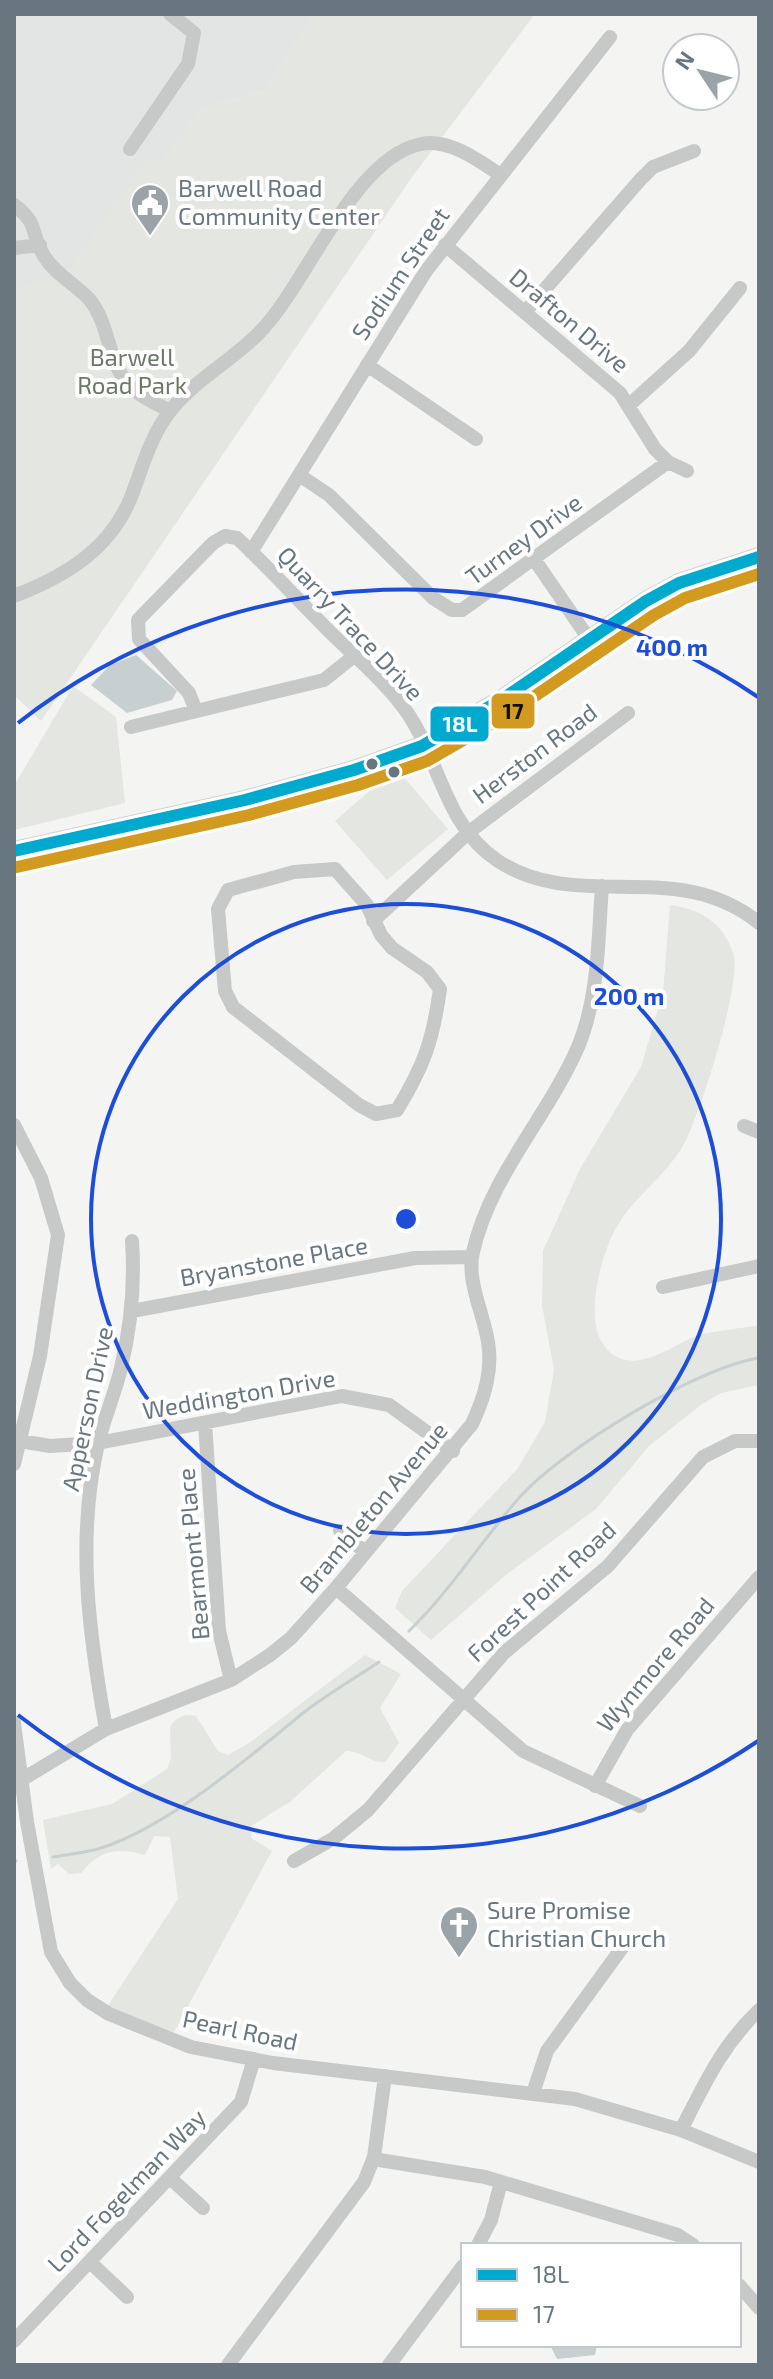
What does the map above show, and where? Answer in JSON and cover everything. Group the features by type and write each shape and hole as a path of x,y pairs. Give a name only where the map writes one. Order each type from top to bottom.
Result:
{"main road":[{"path":"14,851 245,800 354,770 422,746 501,700 589,639 679,583 759,557"}],"street":[{"path":"130,149 191,55 194,33 170,14"},
{"name":"Sodium Street","path":"251,552 445,245 610,37"},
{"path":"14,596 60,577 93,553 115,527 131,497 143,460 170,411 259,334 345,207 381,166 422,143 446,146 499,174"},
{"path":"525,312 640,180 673,157 694,151"},
{"path":"14,205 31,217 40,245 53,268 83,294 102,318 115,362 125,381 170,411"},
{"path":"14,248 40,245"},
{"name":"Drafton Drive","path":"445,245 620,393 668,462 687,471"},
{"path":"628,406 689,351 740,288"},
{"path":"367,365 476,439"},
{"name":"Turney Drive","path":"299,475 329,495 433,598 452,610 471,605 668,462"},
{"name":"Quarry Trace Drive","path":"196,711 189,693 139,639 138,620 213,543 225,536 237,538 401,703 458,820 496,860 522,875 551,883 682,887 705,892 727,900 759,923"},
{"path":"534,559 589,639"},
{"path":"131,727 324,680 354,656"},
{"name":"Herston Road","path":"373,921 469,832 628,713"},
{"path":"335,869 367,905 373,921 392,948 427,972 440,989 434,1038 423,1069 397,1110 376,1114 359,1105 233,1007 225,991 218,909 228,890 294,872 335,869"},
{"name":"Brambleton Avenue","path":"21,1780 106,1729 231,1680 291,1638 453,1451 472,1424 485,1396 489,1372 488,1342 472,1257 493,1196 578,1048 595,980 602,886"},
{"path":"14,1125 41,1178 58,1235 40,1356 16,1440 14,1464"},
{"path":"744,1126 759,1132"},
{"name":"Apperson Drive","path":"106,1729 93,1657 86,1574 89,1497 98,1443 122,1367 132,1311 132,1241"},
{"name":"Bryanstone Place","path":"132,1311 415,1258 472,1257"},
{"path":"663,1287 759,1266"},
{"name":"Weddington Drive","path":"16,1440 50,1446 98,1443 342,1396 389,1405 453,1451"},
{"name":"Bearmont Place","path":"205,1423 219,1631 231,1680"},
{"name":"Forest Point Road","path":"294,1861 334,1838 368,1810 504,1653 608,1566 703,1457 735,1441 759,1441"},
{"path":"340,1531 365,1552"},
{"name":"Wynmore Road","path":"595,1786 627,1730 759,1577"},
{"path":"336,1588 523,1751 640,1806"},
{"name":"Pearl Road","path":"14,1723 48,1942 70,1983 87,2000 144,2030 191,2047 254,2059 575,2099 681,2130 759,2162"},
{"path":"533,2093 547,2051 627,1941"},
{"path":"681,2130 716,2059 735,2032 759,2010"},
{"name":"Lord Fogelman Way","path":"14,2341 241,2102 254,2059"},
{"path":"228,2365 351,2204 373,2159 385,2076"},
{"path":"373,2159 501,2182 678,2235 690,2243"},
{"path":"170,2178 203,2208"},
{"path":"479,2243 491,2220 501,2182"},
{"path":"90,2262 127,2297"},
{"path":"389,2365 461,2269"},
{"path":"741,2287 759,2308"}],"shaded area":[{"path":"14,14 315,14 264,91 201,109 165,160 142,164 70,271 15,290"},
{"path":"136,655 177,691 172,700 127,713 91,685 110,665"},
{"path":"551,2347 597,2347 595,2355 557,2359"}],"green space":[{"name":"Barwell Road Park","path":"315,14 535,14 412,177 41,721 14,695 14,289 70,271 142,163 165,160 201,109 264,91"},
{"path":"73,686 116,717 125,803 14,830 14,786"},
{"path":"396,768 448,829 387,880 335,821"},
{"path":"670,905 700,914 723,933 733,953 732,990 710,1075 686,1140 670,1165 628,1211 612,1236 597,1283 595,1319 606,1349 619,1358 629,1360 650,1358 699,1335 759,1325 759,1385 721,1393 702,1404 649,1446 596,1509 507,1574 431,1640 395,1608 402,1591 518,1468 545,1422 554,1370 542,1305 543,1251 580,1169 641,1067 663,993"},
{"path":"365,1655 401,1674 380,1708 399,1743 385,1762 346,1751 291,1801 251,1826 251,1838 272,1851 174,2032 107,2007 178,1899 170,1837 154,1836 145,1855 110,1852 95,1859 81,1873 69,1874 58,1864 51,1869 43,1820 112,1804 167,1769 171,1758 170,1727 181,1717 196,1716 218,1751 228,1755 249,1743"}],"waterway":[{"path":"409,1631 538,1479 596,1435 666,1394 700,1377 759,1358"},
{"path":"53,1857 101,1848 180,1808 312,1706 379,1662"}],"transit line":[{"name":"18L","path":"14,851 245,800 354,770 422,746 501,700 646,601 679,583 759,557"},
{"name":"17","path":"17,867 249,815 358,785 427,761 510,713 654,615 685,598 759,574"}],"place":[{"name":"Barwell Road Community Center","path":"150,237"},
{"name":"Sure Promise Christian Church","path":"459,1959"}]}
